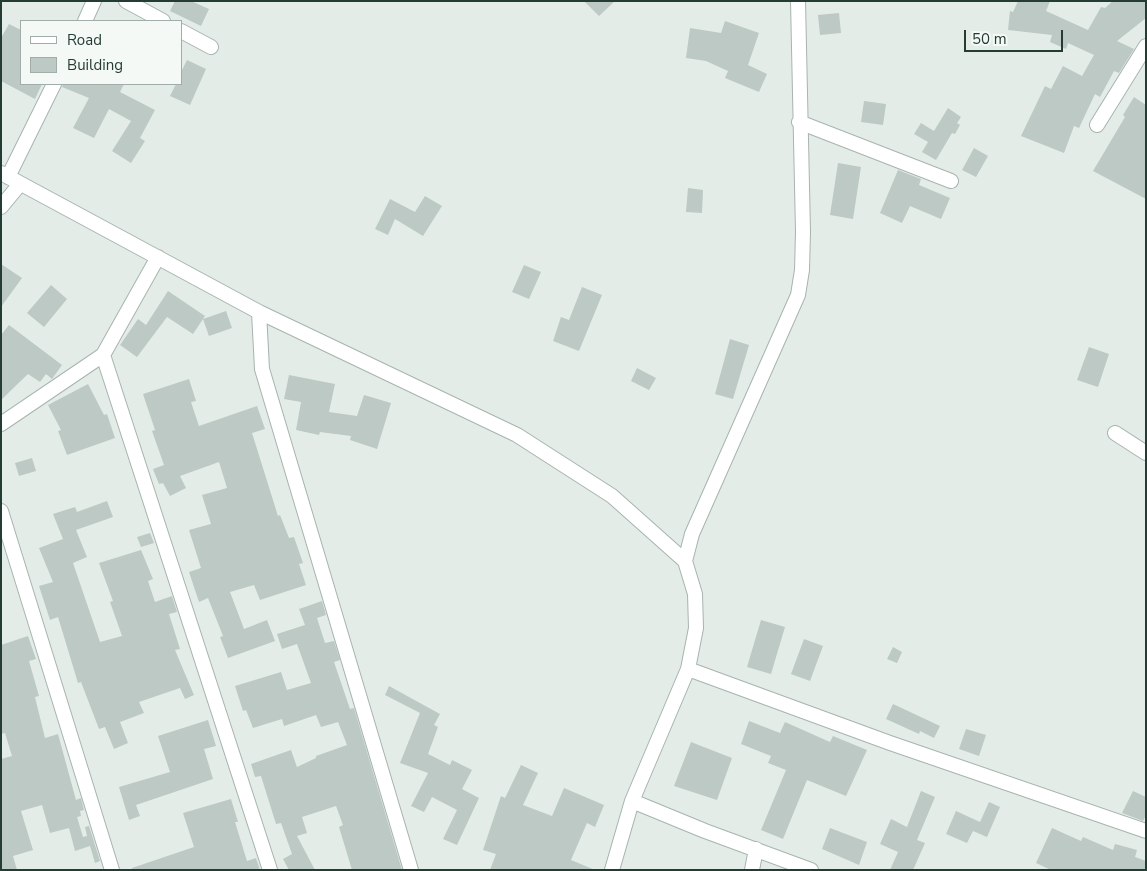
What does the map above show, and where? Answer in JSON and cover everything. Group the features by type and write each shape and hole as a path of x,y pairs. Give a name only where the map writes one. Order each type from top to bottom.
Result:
{"street":[{"path":"85,20 94,1"},
{"path":"126,1 161,20"},
{"path":"612,870 632,800 688,669 696,628 695,594 685,561 692,534 798,295 802,270 803,232 799,122 798,1"},
{"path":"182,32 211,47"},
{"path":"1096,125 1146,46"},
{"path":"1,207 10,178 54,85"},
{"path":"799,122 951,181"},
{"path":"10,178 259,312 517,435 612,496 685,561"},
{"path":"1,424 103,355 158,257"},
{"path":"259,312 262,369 411,870"},
{"path":"103,355 270,870"},
{"path":"1115,433 1146,453"},
{"path":"1,511 112,870"},
{"path":"688,669 890,743 1146,832"},
{"path":"632,800 706,831 811,870"},
{"path":"752,870 756,849"}],"building":[{"path":"175,1 191,1 209,9 201,26 170,11"},
{"path":"584,1 615,1 599,16"},
{"path":"1018,1 1050,1 1046,11 1088,30 1101,7 1105,8 1113,1 1146,1 1146,18 1117,41 1134,49 1119,73 1114,71 1100,97 1095,94 1079,128 1074,126 1064,153 1021,136 1045,86 1051,89 1063,66 1082,76 1094,55 1068,43 1066,49 1050,42 1052,35 1008,30 1010,11 1013,12"},
{"path":"839,13 841,33 820,35 818,15"},
{"path":"725,21 759,33 748,65 767,74 759,92 725,78 728,71 706,61 686,58 690,28 721,33"},
{"path":"9,24 20,30 20,85 42,85 35,99 1,81 1,38"},
{"path":"187,60 206,69 190,105 170,96 176,85 182,85 182,70"},
{"path":"63,85 124,85 120,92 155,110 140,138 145,141 131,163 112,151 131,121 109,109 94,138 73,128 89,98 62,87"},
{"path":"1134,97 1146,105 1146,199 1093,171 1125,117 1123,115"},
{"path":"864,101 886,104 883,125 861,122"},
{"path":"948,108 961,117 957,123 960,125 955,134 952,133 936,160 922,152 928,142 914,134 921,123 934,131"},
{"path":"974,148 988,156 976,177 962,170"},
{"path":"838,163 861,167 853,219 830,215"},
{"path":"898,170 921,179 919,185 950,198 941,219 910,206 902,223 880,213"},
{"path":"688,188 703,190 702,213 686,212"},
{"path":"425,196 442,206 423,236 395,219 388,235 375,229 390,199 415,212"},
{"path":"1,264 22,278 1,307"},
{"path":"524,265 541,272 529,299 512,292"},
{"path":"51,285 67,299 44,327 27,313"},
{"path":"582,287 602,295 579,351 553,341 561,317 569,320"},
{"path":"168,291 205,316 193,334 167,317 137,357 120,345 138,319 146,325"},
{"path":"226,311 232,328 209,336 203,319"},
{"path":"9,325 62,365 52,379 46,374 40,382 28,374 1,400 1,335"},
{"path":"730,339 749,345 733,399 715,394"},
{"path":"1089,347 1109,354 1098,387 1077,380"},
{"path":"637,368 656,378 649,390 631,381"},
{"path":"289,375 335,384 329,412 357,416 364,395 391,403 377,449 350,440 351,436 320,432 319,435 296,430 301,402 284,399"},
{"path":"189,379 196,401 191,402 199,426 257,406 265,429 252,433 278,516 280,515 289,538 294,537 303,563 299,564 306,585 260,600 254,585 230,592 244,629 267,620 275,641 228,658 220,637 223,636 208,598 199,602 189,572 201,568 189,530 211,524 202,495 227,488 219,462 180,476 186,488 170,496 163,483 159,484 153,469 164,465 152,431 155,430 143,394"},
{"path":"88,384 104,415 107,414 115,438 67,455 58,431 61,430 48,405"},
{"path":"32,458 36,471 19,476 15,463"},
{"path":"107,501 113,517 76,530 87,557 73,563 100,642 122,636 110,602 113,601 99,563 141,550 153,579 148,581 155,602 172,596 177,612 169,614 180,649 175,650 194,695 185,699 180,688 139,702 144,713 120,722 128,743 114,749 105,727 99,729 81,682 78,683 58,617 50,620 39,586 53,582 39,548 63,539 53,514 75,507 77,512"},
{"path":"150,533 154,543 141,547 137,537"},
{"path":"322,601 326,615 317,618 325,643 334,641 340,660 334,662 350,709 354,708 402,870 352,870 339,827 343,825 336,806 302,817 307,833 297,836 315,870 289,870 283,859 292,854 281,823 276,824 261,776 255,777 251,764 291,750 297,767 316,758 316,756 347,745 338,722 321,727 316,715 284,726 282,719 253,728 246,710 243,711 235,686 281,672 287,690 311,683 297,644 282,649 277,634 305,625 299,609"},
{"path":"761,620 785,627 771,674 747,667"},
{"path":"28,636 36,659 29,661 39,696 35,697 45,738 58,734 76,800 81,798 84,810 80,811 81,816 77,817 83,837 87,836 85,827 89,826 100,861 95,863 90,846 75,851 69,828 50,833 42,805 21,811 33,850 13,856 17,870 1,870 1,759 12,756 5,733 1,734 1,645"},
{"path":"804,639 823,646 810,681 791,674"},
{"path":"893,647 902,652 897,663 887,659"},
{"path":"389,686 440,714 434,725 438,727 428,754 450,765 452,760 472,770 462,789 479,798 457,845 443,839 457,810 432,797 424,812 411,806 428,773 400,763 420,713 385,695"},
{"path":"893,704 940,726 934,738 920,731 919,734 886,719"},
{"path":"208,720 216,746 204,749 213,779 136,805 140,816 129,820 119,787 170,772 158,736"},
{"path":"749,721 780,733 785,722 830,742 833,736 867,750 846,796 807,780 783,839 761,830 786,770 768,763 771,756 741,744"},
{"path":"966,729 986,735 979,756 959,749"},
{"path":"691,742 732,758 717,800 674,786"},
{"path":"521,765 538,773 523,805 552,816 564,788 604,805 595,827 587,823 571,860 595,870 490,870 496,854 483,850 501,796 505,798"},
{"path":"921,791 935,797 917,840 925,843 913,870 890,870 898,852 880,844 891,819 907,827"},
{"path":"1133,791 1146,797 1146,815 1143,821 1122,813"},
{"path":"231,799 238,822 235,822 247,861 256,858 260,870 132,870 132,868 194,847 183,813"},
{"path":"989,802 1000,807 987,837 973,831 967,843 946,834 956,811 980,822"},
{"path":"830,828 867,842 859,865 822,849"},
{"path":"1052,828 1081,841 1083,837 1113,850 1115,844 1137,850 1135,857 1146,861 1146,870 1051,870 1036,863"}]}
